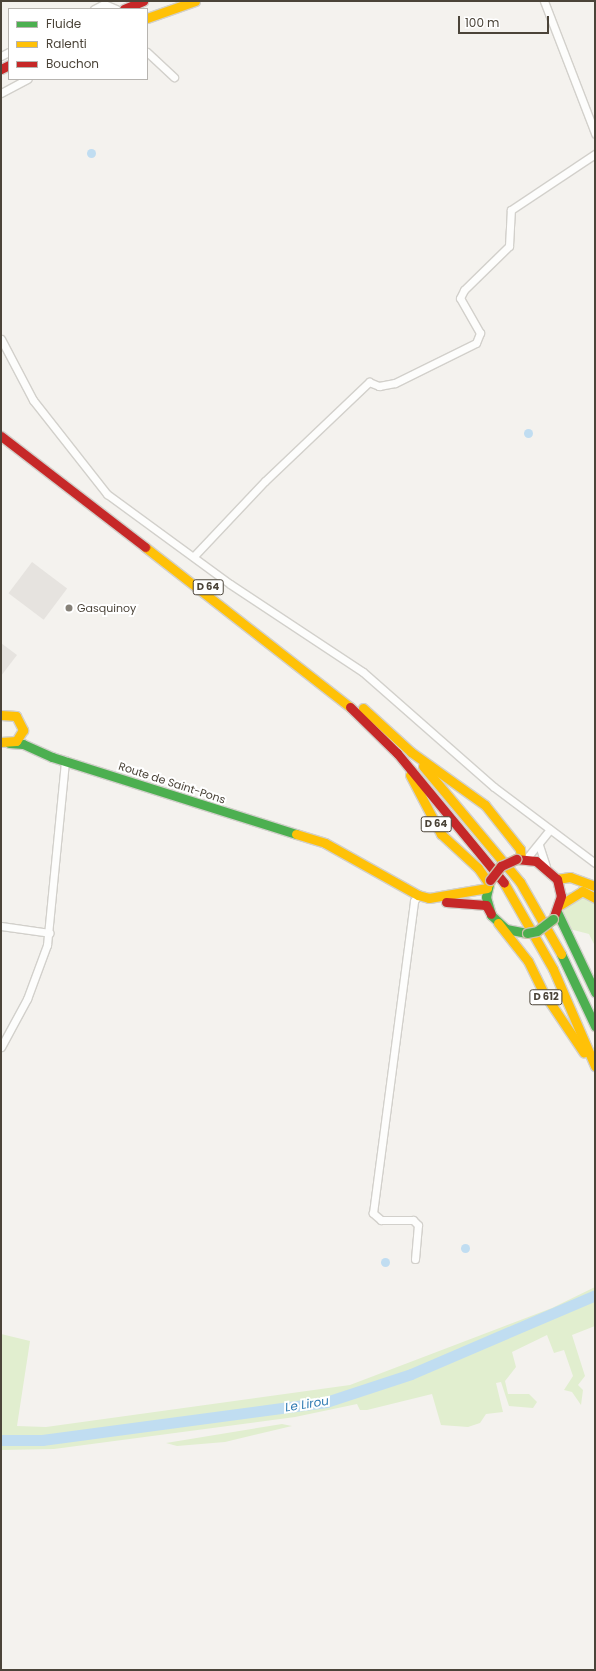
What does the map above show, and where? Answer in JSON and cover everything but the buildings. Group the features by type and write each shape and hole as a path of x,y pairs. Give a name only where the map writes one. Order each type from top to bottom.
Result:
{"main road":[{"path":"126,8 143,1"},
{"path":"148,18 195,1"},
{"name":"D 64","path":"1,427 345,692 411,752 485,805 520,849 521,859"},
{"name":"D 64","path":"1,436 341,698 397,753 441,834 478,868 489,884"},
{"name":"Route de Saint-Pons","path":"1,715 16,716 23,730 30,739 64,760"},
{"path":"5,743 19,739 23,730"},
{"name":"Route de Saint-Pons","path":"5,743 24,744 64,760 273,829 342,850 416,898 486,905 491,915"},
{"path":"411,752 520,882 552,936 595,1026"},
{"path":"397,753 508,888 553,969 595,1066"},
{"path":"595,898 582,891 557,912 542,928 527,933 511,931 498,923 491,915 489,884 501,866 521,859 546,866 557,879 557,912 595,992"},
{"path":"557,879 570,877 595,886"},
{"name":"Route de Saint-Pons","path":"416,898 429,898 489,884"},
{"name":"D 612","path":"498,923 528,961 543,992 595,1071"}],"street":[{"path":"544,1 595,133"},
{"path":"96,8 104,4 114,8"},
{"path":"148,53 174,77"},
{"path":"1,93 25,80"},
{"path":"194,556 265,480 369,382 378,386 395,383 476,343 480,333 460,298 464,290 509,246 511,210 595,154"},
{"path":"1,339 33,400 107,494 194,556 363,672 494,788 595,863"},
{"path":"1,1047 27,999 50,933 64,760"},
{"path":"521,859 539,845 550,829"},
{"path":"539,845 546,866"},
{"path":"415,1259 418,1225 412,1220 381,1220 374,1213 416,898"},
{"path":"1,926 50,933"}],"green space":[{"path":"570,892 595,901 595,946 589,934 550,924 561,895"},
{"path":"595,1287 595,1293 552,1313 410,1371 314,1401 44,1438 1,1436 1,1334 30,1341 17,1426 46,1427 350,1385 552,1308"},
{"path":"595,1299 595,1326 572,1335 585,1376 578,1385 583,1390 581,1405 572,1392 564,1390 573,1376 564,1350 554,1353 547,1335 512,1352 516,1367 505,1381 508,1394 529,1394 537,1402 533,1408 509,1406 501,1382 496,1383 503,1412 486,1414 480,1423 468,1427 441,1425 432,1394 367,1410 360,1410 357,1404 295,1417 54,1449 1,1450 1,1440 47,1441 316,1405 413,1375"},
{"path":"282,1424 292,1426 225,1442 177,1446 166,1443"}],"shaded area":[{"path":"32,562 67,588 44,620 9,593"},
{"path":"1,643 17,655 1,676"}],"water":[{"path":"89,149 93,149 95,153 93,157 89,157 87,155 87,151"},
{"path":"528,428 533,433 528,438 523,433"},
{"path":"465,1243 470,1248 465,1253 460,1248"},
{"path":"385,1257 390,1262 385,1267 380,1262"}],"waterway":[{"name":"Le Lirou","path":"1,1440 42,1440 326,1402 411,1374 595,1295"}],"traffic: fast":[{"path":"9,743 23,744 52,757 296,834"},
{"path":"490,880 486,897 491,915 506,929 527,933"},
{"path":"557,912 595,992"},
{"path":"527,933 537,931 553,919"},
{"path":"561,954 595,1026"}],"traffic: slow":[{"path":"148,18 195,1"},
{"path":"145,547 350,707"},
{"path":"363,708 411,752 485,805 520,849 521,859"},
{"path":"1,715 16,716 23,730 16,741 1,742"},
{"path":"423,766 520,882 561,954"},
{"path":"410,775 441,834 478,868 489,884"},
{"path":"296,834 325,843 418,895 429,898 487,888"},
{"path":"557,879 570,877 595,886"},
{"path":"504,883 553,969 595,1066"},
{"path":"560,905 582,891 595,898"},
{"path":"498,923 528,961 543,992 584,1053"}],"traffic: jam":[{"path":"126,8 143,1"},
{"path":"1,69 8,66"},
{"path":"1,436 145,547"},
{"path":"350,707 397,753 504,883"},
{"path":"516,859 536,861 557,879 561,896 553,919"},
{"path":"490,880 501,866 516,859"},
{"path":"446,902 486,905 491,914"}],"place":[{"name":"Gasquinoy","path":"69,608"}]}
